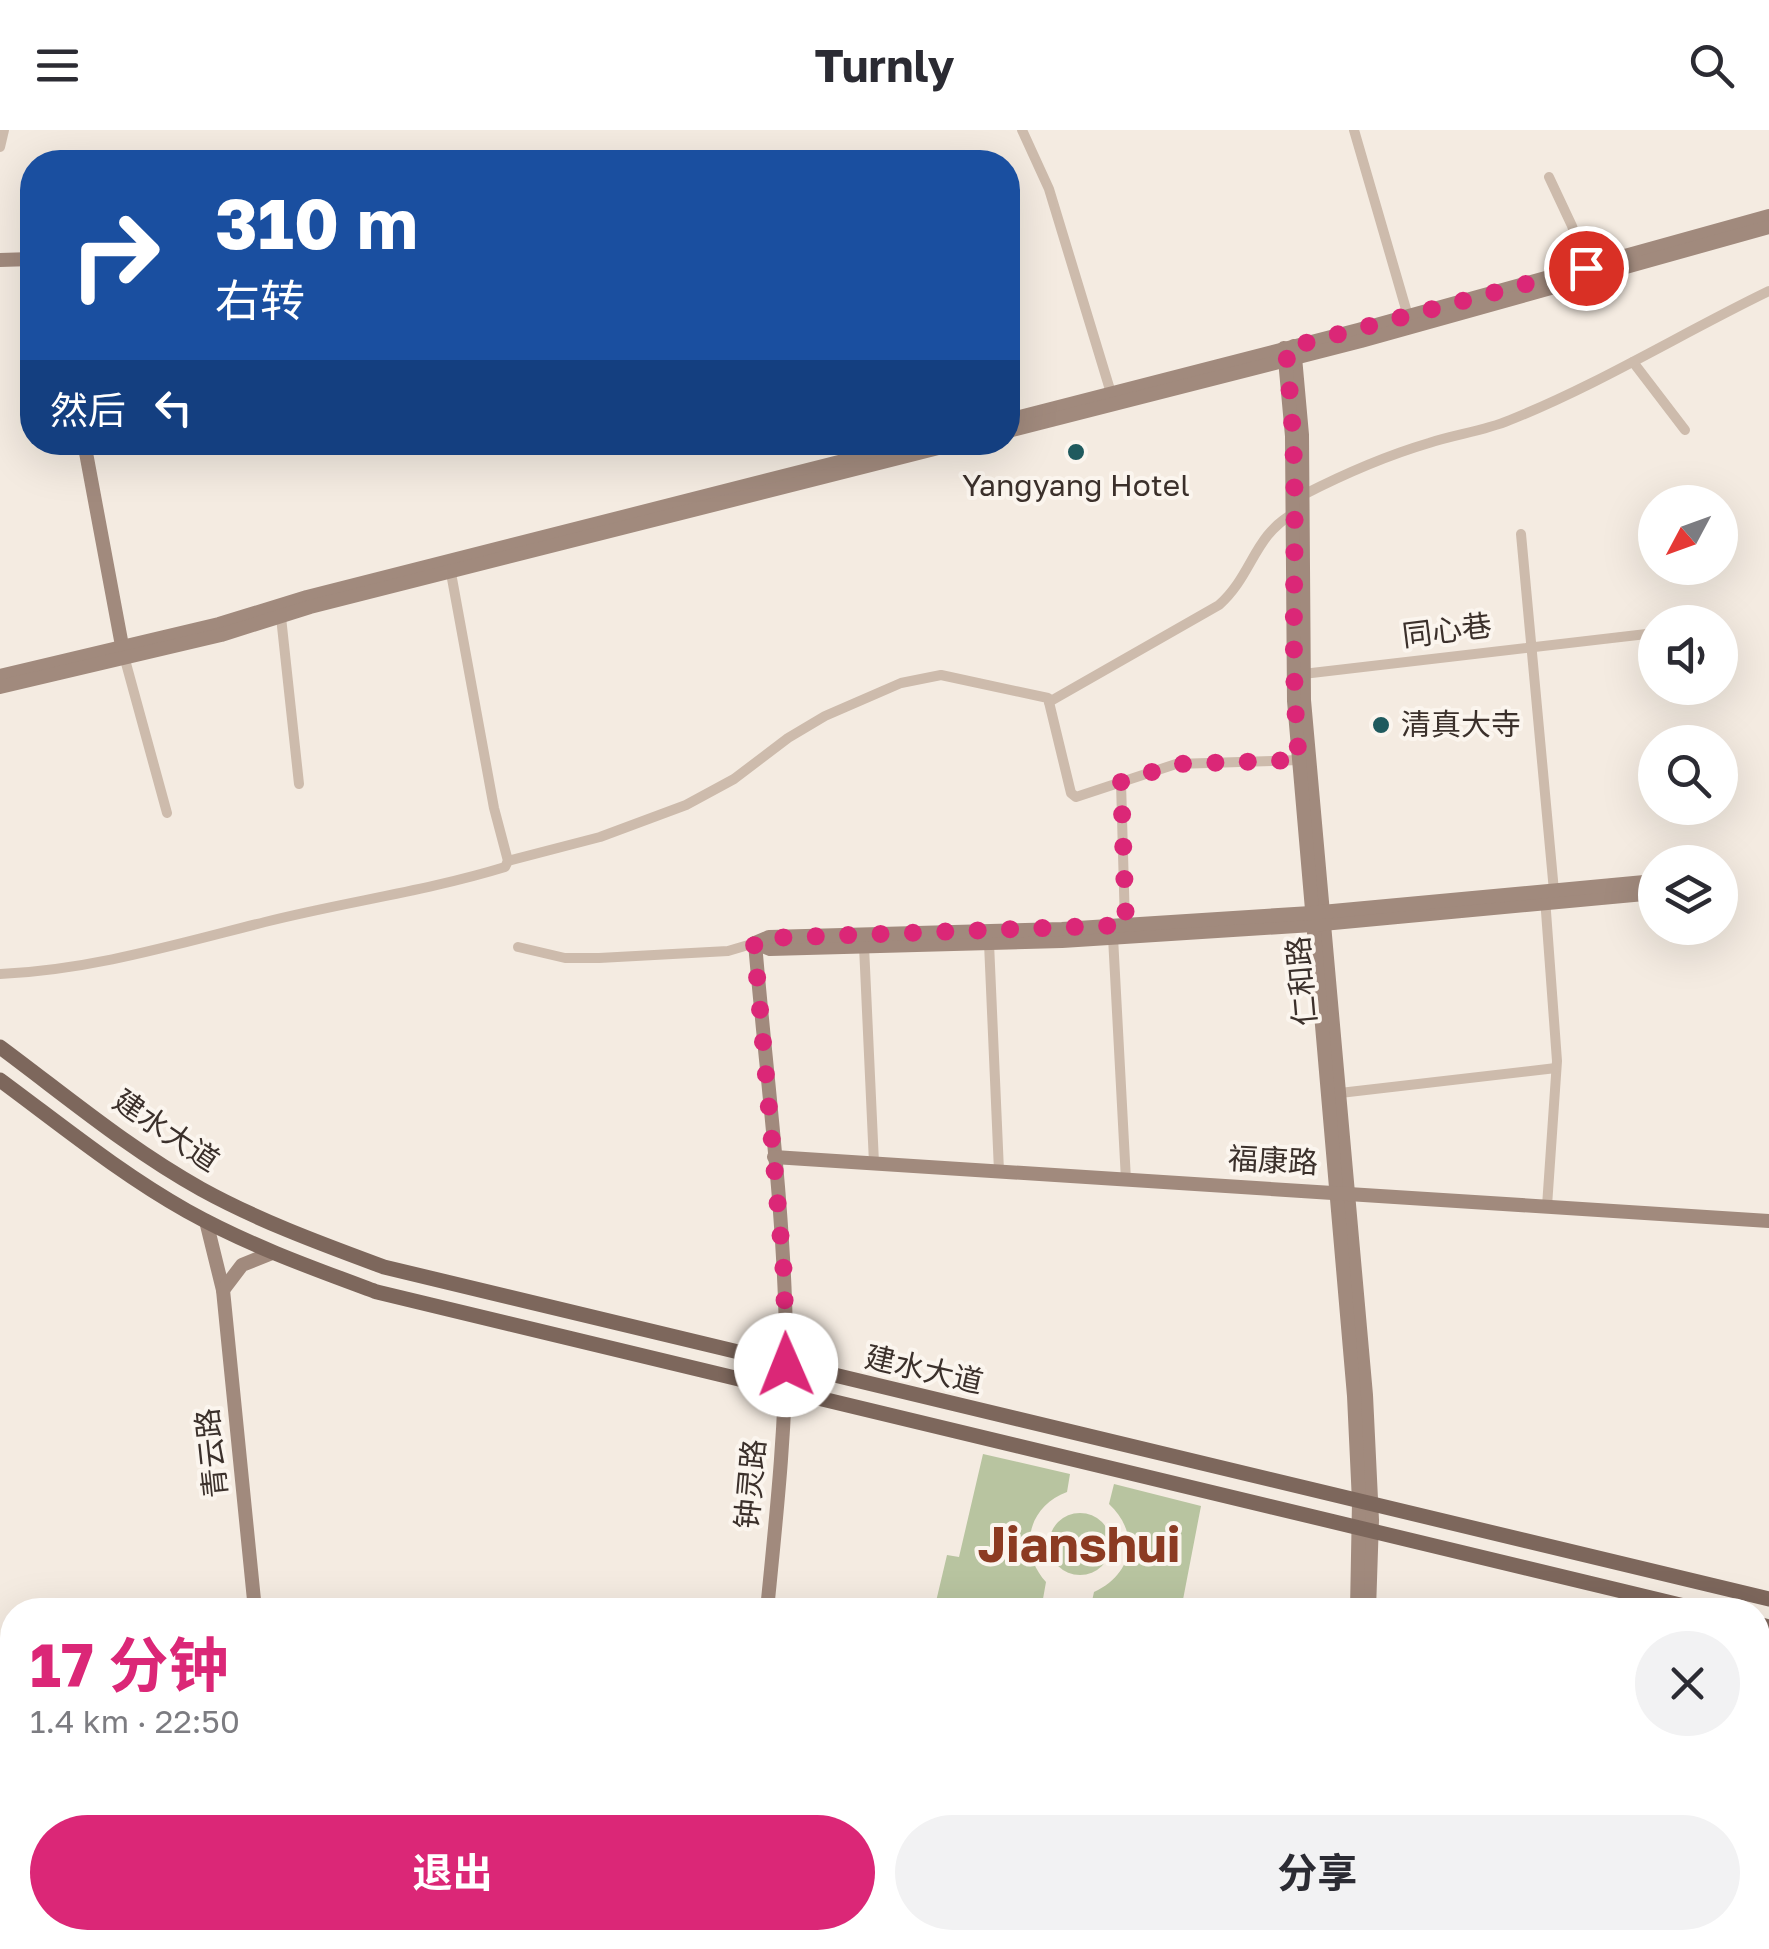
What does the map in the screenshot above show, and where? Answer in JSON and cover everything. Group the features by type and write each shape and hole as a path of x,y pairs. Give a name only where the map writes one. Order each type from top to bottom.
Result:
{"main road":[{"path":"1410,322 1769,216"},
{"path":"1020,428 1769,227"},
{"path":"1020,417 1290,353"},
{"name":"仁和路","path":"1290,353 1303,495 1303,674 1317,919 1366,1503 1369,1598"},
{"name":"仁和路","path":"1290,353 1292,639 1299,760 1340,1094 1342,1193"},
{"path":"86,455 123,651"},
{"path":"0,676 221,635 871,455"},
{"path":"0,687 308,597 908,455"},
{"path":"754,943 770,949 1113,937 1548,896 1638,883"},
{"path":"1548,896 1638,893"},
{"path":"754,943 769,938 1317,919"},
{"name":"钟灵路","path":"754,943 784,1274 786,1365 768,1598"},
{"name":"建水大道","path":"0,1047 160,1164 226,1202 384,1267 1765,1598"},
{"name":"建水大道","path":"0,1080 126,1174 206,1222 272,1253 377,1292 1651,1598"},
{"name":"福康路","path":"774,1158 1769,1221"},
{"name":"青云路","path":"206,1222 223,1290 253,1598"},
{"path":"223,1290 242,1266 272,1253"},
{"name":"仁和路","path":"1358,1598 1366,1530"}],"street":[{"path":"0,146 4,130"},
{"path":"1022,130 1050,188 1112,393"},
{"path":"1354,130 1410,322"},
{"path":"1549,178 1572,226 1586,268"},
{"path":"1303,495 1402,451 1506,422 1584,389 1713,317 1769,291"},
{"path":"1633,362 1685,430"},
{"path":"1049,702 1219,605 1241,583 1267,532 1293,514"},
{"path":"1521,534 1532,646 1638,635"},
{"path":"0,974 118,960 265,922 460,881 505,867 508,861 494,808 451,574"},
{"path":"281,617 299,784"},
{"name":"同心巷","path":"1303,674 1532,646 1556,1068 1547,1206"},
{"path":"123,651 167,814"},
{"path":"508,861 600,837 664,815 734,779 825,716 901,683 941,675 1048,698 1072,795 1076,798 1176,764 1299,760"},
{"path":"1121,782 1126,925"},
{"path":"1113,937 1126,1180"},
{"path":"518,947 565,958 600,958 728,951 754,943"},
{"path":"989,943 999,1170"},
{"path":"864,946 874,1163"},
{"path":"1340,1094 1556,1068"}],"green space":[{"path":"983,1454 1070,1474 1067,1492 1043,1508 1031,1531 1032,1557 1046,1582 1043,1598 937,1598 947,1555 959,1557"},
{"path":"1114,1484 1201,1506 1183,1598 1093,1598 1094,1592 1117,1575 1128,1553 1126,1528 1109,1504"},
{"path":"1080,1513 1102,1522 1111,1544 1102,1566 1080,1575 1058,1566 1049,1544 1058,1522"}],"place":[{"name":"Yangyang Hotel","path":"1076,452"},
{"name":"清真大寺","path":"1381,725"}],"district":[{"name":"Jianshui","path":"1079,1544"}],"route":[{"path":"786,1365 784,1274 754,943 769,938 1126,925 1121,782 1176,764 1299,760 1292,639 1292,436 1286,359 1295,357 1294,346 1586,268"}]}
